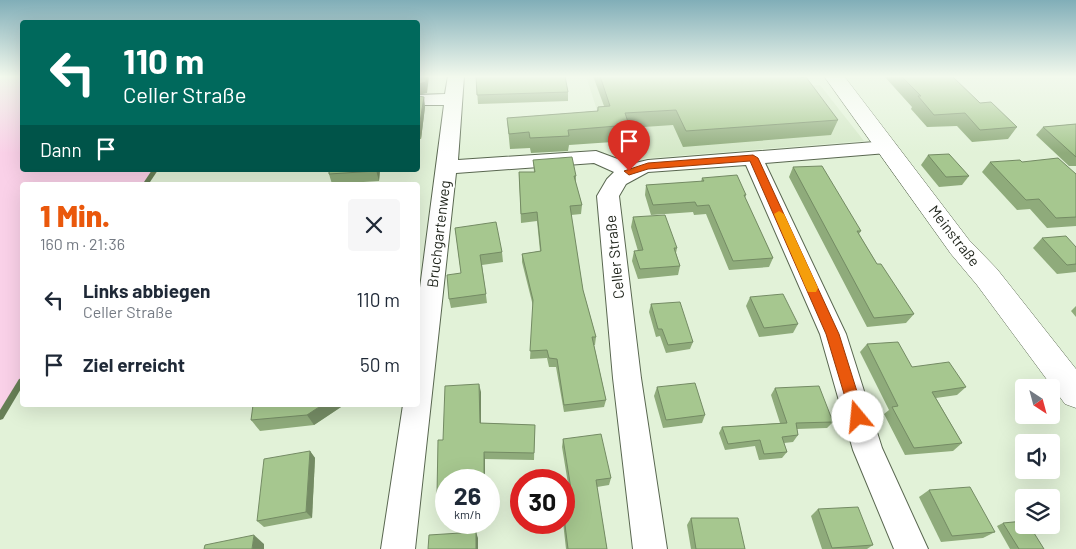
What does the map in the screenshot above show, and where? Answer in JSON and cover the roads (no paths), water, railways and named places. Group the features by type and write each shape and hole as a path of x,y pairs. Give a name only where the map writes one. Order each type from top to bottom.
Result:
{"street":[{"name":"Bruchgartenweg","path":"420,382 454,102"},
{"name":"Meinstraße","path":"853,102 960,247 987,277 1076,394"},
{"path":"447,167 596,157 629,171 648,166 887,147"},
{"path":"753,158 833,334 868,450 911,549"},
{"name":"Celler Straße","path":"629,171 617,180 608,196 627,378 650,549"},
{"path":"398,549 417,407"}],"waterway":[{"path":"147,182 154,172"},
{"path":"0,417 20,384"}]}
